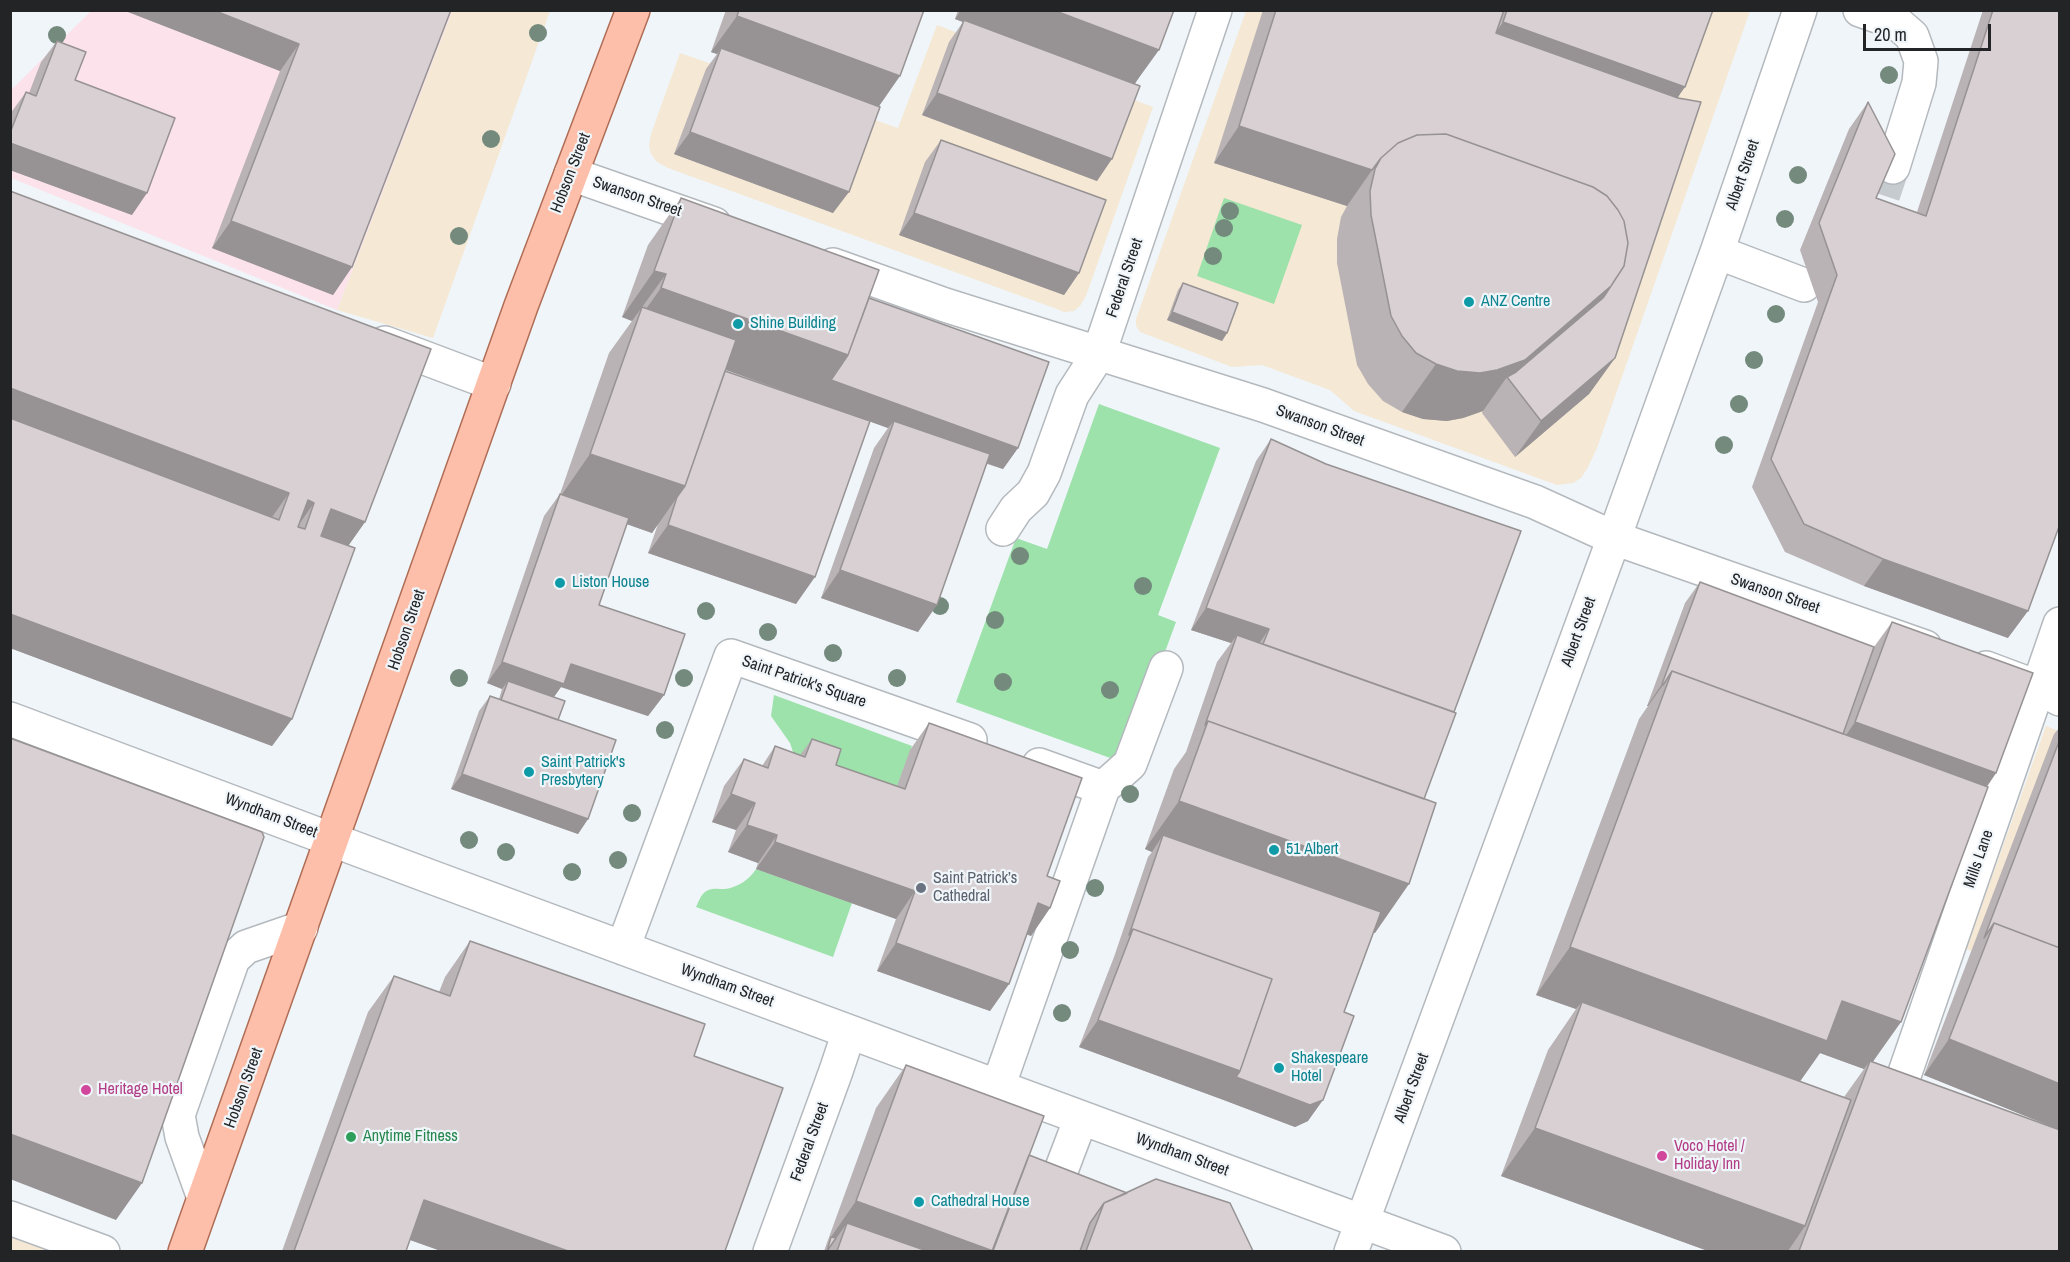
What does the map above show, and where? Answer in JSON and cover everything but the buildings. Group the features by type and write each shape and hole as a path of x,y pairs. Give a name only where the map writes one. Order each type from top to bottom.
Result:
{"main road":[{"name":"Hobson Street","path":"185,1251 494,384 633,10"}],"street":[{"name":"Federal Street","path":"1003,529 1016,509 1033,493 1044,473 1072,395 1099,353 1215,10"},
{"name":"Albert Street","path":"1351,1251 1614,538 1717,252 1800,10"},
{"path":"1860,10 1897,23 1912,36 1922,61 1919,83 1893,167"},
{"name":"Swanson Street","path":"571,174 738,232"},
{"path":"1717,252 1804,285"},
{"name":"Swanson Street","path":"806,256 945,305 1263,405 1535,502 1614,538 2048,693"},
{"path":"356,332 494,384"},
{"name":"Mills Lane","path":"1952,1113 1898,1093 2048,693 2060,624"},
{"name":"Saint Patrick's Square","path":"623,948 731,656 1103,788"},
{"path":"998,1087 1103,788 1130,764 1166,668"},
{"name":"Wyndham Street","path":"10,719 1444,1251"},
{"path":"204,1198 182,1137 178,1115 233,959 246,947 301,928"},
{"name":"Federal Street","path":"770,1251 849,1032"},
{"path":"1059,1176 1081,1118"},
{"path":"10,1218 103,1251"}],"shaded area":[{"path":"91,11 452,11 337,310 11,178 11,90"},
{"path":"452,11 550,11 433,338 337,310"},
{"path":"1246,11 1750,11 1597,448 1581,478 1573,483 1557,485 1354,411 1330,390 1262,365 1232,367 1140,332 1136,326 1136,319"},
{"path":"937,25 1153,107 1086,296 1074,311 1064,312 668,168 657,162 651,154 649,146 651,134 680,53 898,128"},
{"path":"2046,726 2059,731 2059,984 1966,949"},
{"path":"11,1237 50,1251 11,1251"}],"green space":[{"path":"1224,198 1302,225 1274,304 1197,276"},
{"path":"1099,404 1220,448 1158,615 1176,622 1124,763 956,702 1016,538 1047,549"},
{"path":"774,695 912,746 886,817 794,755 790,743 771,716"},
{"path":"756,869 852,903 833,957 696,907 708,890 725,889 738,885"}],"tunnel":[{"path":"1868,242 1893,167"}],"place":[{"name":"ANZ Centre","path":"1469,302"},
{"name":"Shine Building","path":"738,324"},
{"name":"Liston House","path":"560,583"},
{"name":"Saint Patrick's Presbytery","path":"529,772"},
{"name":"51 Albert","path":"1274,850"},
{"name":"Saint Patrick’s Cathedral","path":"921,888"},
{"name":"Shakespeare Hotel","path":"1279,1068"},
{"name":"Heritage Hotel","path":"86,1090"},
{"name":"Anytime Fitness","path":"351,1137"},
{"name":"Voco Hotel / Holiday Inn","path":"1662,1156"},
{"name":"Cathedral House","path":"919,1202"}]}
